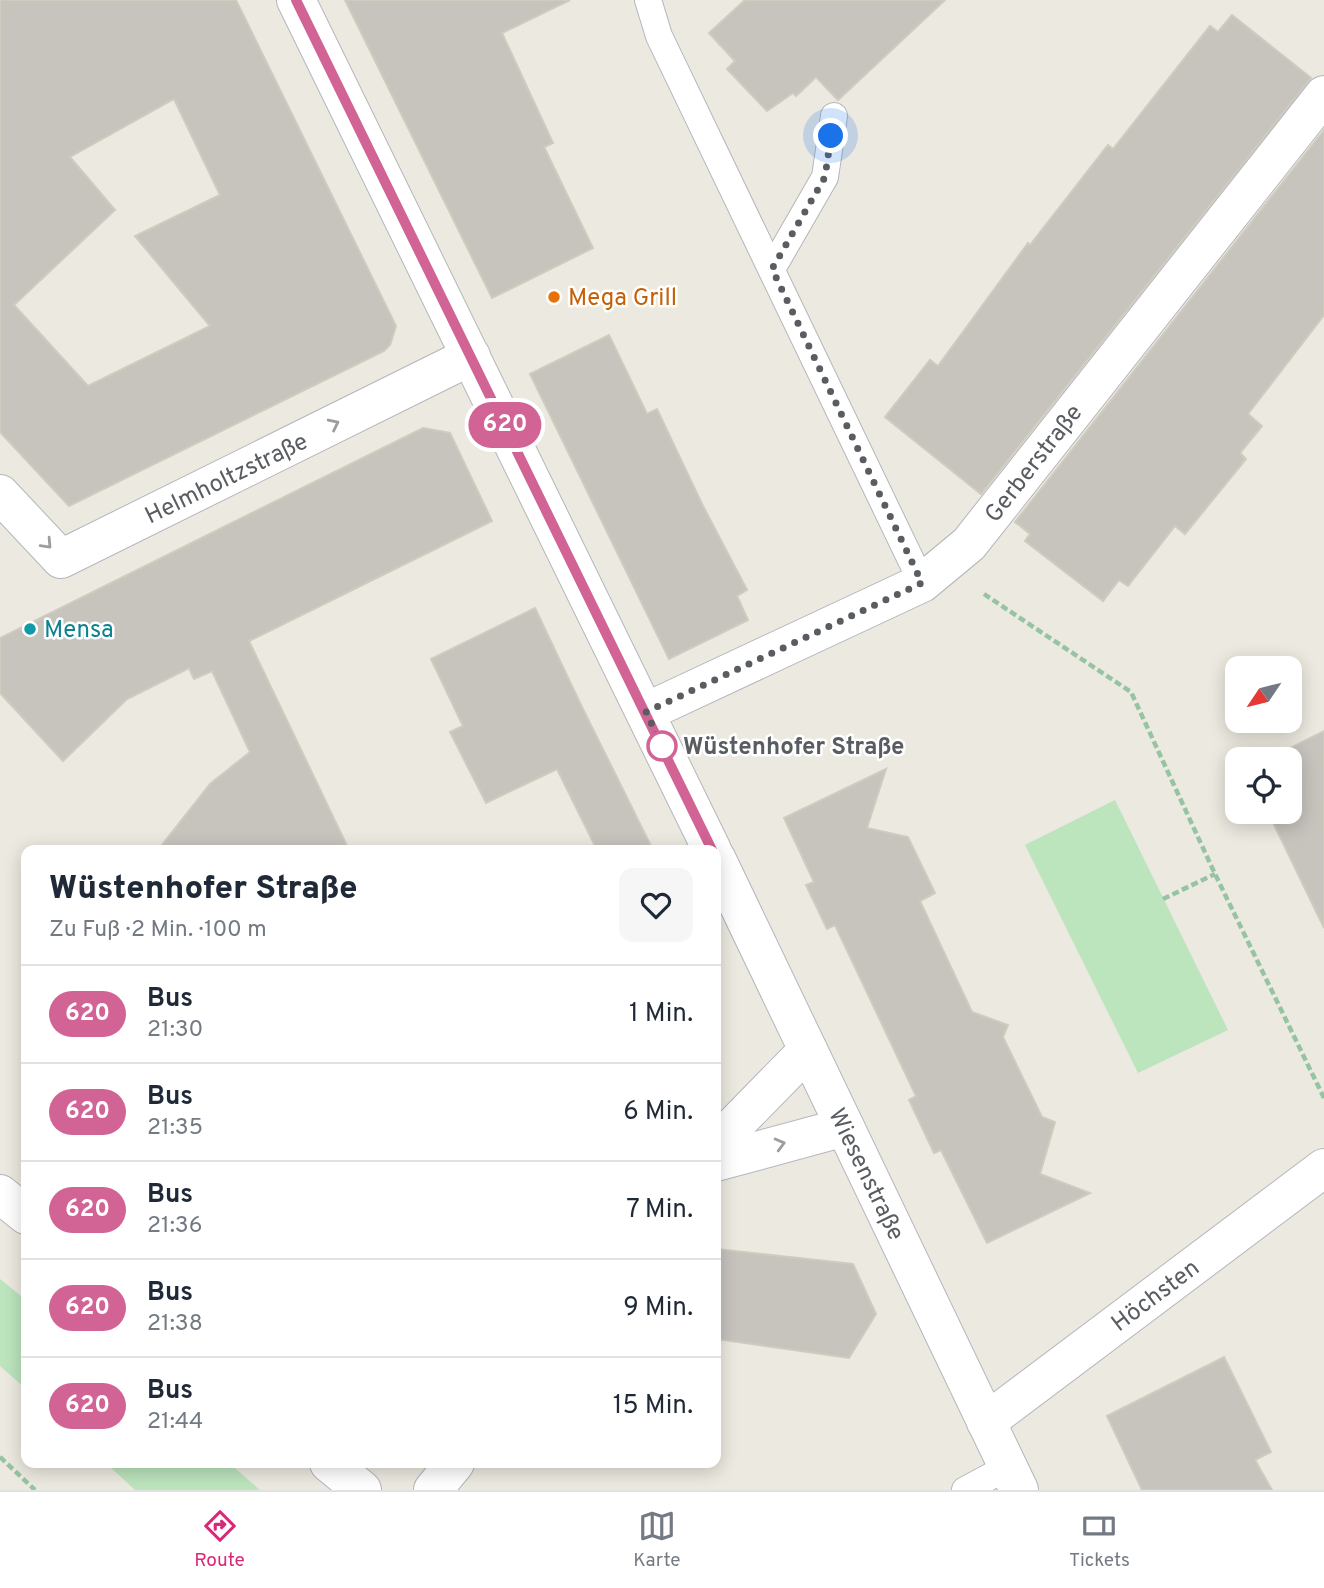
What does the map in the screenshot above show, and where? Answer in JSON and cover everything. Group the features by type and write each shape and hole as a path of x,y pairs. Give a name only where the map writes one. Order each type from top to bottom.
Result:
{"street":[{"path":"296,0 710,845"},
{"name":"Gerberstraße","path":"646,712 922,583 969,544 1324,95"},
{"name":"Helmholtzstraße","path":"0,494 61,559 471,356"},
{"name":"Wiesenstraße","path":"721,868 1013,1478"},
{"path":"721,1139 808,1050"},
{"path":"721,1161 845,1127"},
{"name":"Höchsten","path":"986,1422 1324,1168"},
{"path":"0,1194 21,1211"},
{"path":"335,1468 362,1490"},
{"path":"433,1490 451,1468"}],"lane":[{"path":"648,0 659,36 922,583"},
{"path":"772,269 825,177 834,116"},
{"path":"965,1490 1013,1478"}],"path":[{"path":"971,595 984,594 1131,692 1215,874 1324,1098"},
{"path":"1163,899 1215,874"},
{"path":"0,1457 35,1490"}],"green space":[{"path":"1115,800 1228,1030 1138,1073 1025,845"},
{"path":"0,1279 21,1296 21,1385 0,1366"},
{"path":"111,1468 235,1468 260,1490 135,1490"}],"building":[{"path":"0,0 236,0 396,326 390,345 384,351 69,506 0,432","holes":["174,99 220,195 135,236 210,326 88,386 14,305 115,210 70,157"]},
{"path":"345,0 570,0 502,33 553,143 544,147 593,248 492,298"},
{"path":"745,0 945,0 838,100 816,77 796,96 793,93 767,111 727,69 735,61 709,33"},
{"path":"1232,15 1311,78 981,494 885,417 930,360 938,366 1028,243 1030,245 1108,145 1113,149 1210,26 1218,32"},
{"path":"1324,130 1324,315 1248,414 1262,426 1240,453 1246,459 1185,534 1175,526 1128,586 1119,580 1103,601 1025,541 1030,534 1015,522"},
{"path":"609,335 647,414 657,409 747,590 737,596 748,620 669,659 530,374"},
{"path":"423,428 450,433 492,521 249,641 347,845 162,845 210,784 250,752 212,671 194,679 189,668 127,699 63,761 0,693 0,638"},
{"path":"535,608 651,845 595,845 557,769 486,803 450,732 463,726 431,659"},
{"path":"1324,731 1324,928 1274,824 1302,824 1302,747 1292,747"},
{"path":"886,769 867,828 908,837 935,893 920,901 972,1012 1008,1025 1003,1037 1042,1117 1055,1122 1040,1174 1090,1193 987,1243 941,1150 934,1153 909,1100 916,1096 835,925 827,929 806,885 814,882 784,818"},
{"path":"721,1250 853,1264 876,1314 849,1358 721,1340"},
{"path":"1224,1357 1271,1452 1255,1460 1272,1490 1142,1490 1107,1416"}],"bus line":[{"name":"620","path":"296,0 710,845"}],"place":[{"name":"Mega Grill","path":"554,297"},
{"name":"Mensa","path":"30,629"},
{"name":"Wüstenhofer Straße","path":"662,746"}],"route":[{"path":"662,746 646,712 922,583 772,269 825,177 831,136"}]}
